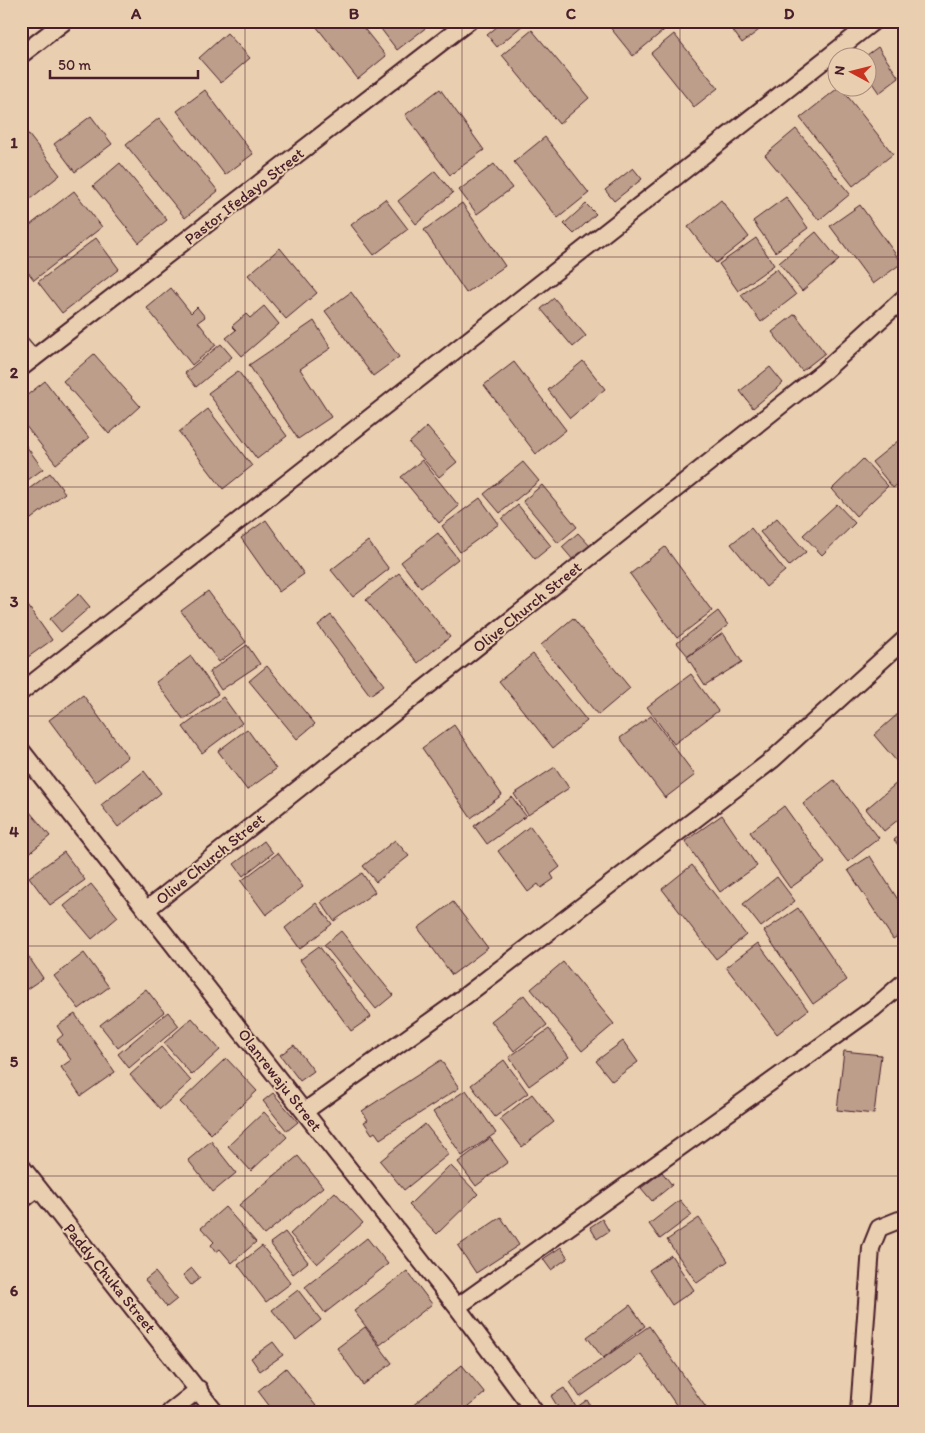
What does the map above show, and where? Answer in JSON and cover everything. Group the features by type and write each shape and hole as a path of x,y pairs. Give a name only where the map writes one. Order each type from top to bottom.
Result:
{"street":[{"path":"21,55 65,21"},
{"name":"Pastor Ifedayo Street","path":"21,345 27,363 469,21"},
{"path":"21,692 874,21"},
{"name":"Olive Church Street","path":"146,910 824,370 904,298"},
{"path":"304,1110 452,1006 772,760 904,640"},
{"name":"Olanrewaju Street","path":"21,750 457,1307 535,1412"},
{"path":"457,1307 874,1008 904,982"},
{"name":"Paddy Chuka Street","path":"21,1166 215,1412"},
{"path":"21,1201 38,1188"},
{"path":"858,1412 871,1248 879,1228 899,1220 904,1220"},
{"path":"170,1412 198,1389"}],"building":[{"path":"312,21 358,21 386,56 358,79"},
{"path":"375,21 431,21 432,23 397,50"},
{"path":"504,21 519,21 523,25 497,47 487,35"},
{"path":"605,21 665,21 669,26 633,56"},
{"path":"726,21 771,21 742,43"},
{"path":"532,30 589,98 559,124 502,55"},
{"path":"227,33 250,58 221,83 199,58"},
{"path":"674,34 718,88 694,107 651,53"},
{"path":"878,47 899,78 879,93 878,48"},
{"path":"440,89 484,150 450,175 405,115"},
{"path":"205,90 253,154 225,175 177,111"},
{"path":"828,96 828,98 849,98 893,154 853,186 800,118"},
{"path":"91,116 112,144 75,172 54,144"},
{"path":"159,118 218,191 185,218 126,145"},
{"path":"21,125 60,175 30,199 21,188"},
{"path":"796,129 850,194 819,220 765,155"},
{"path":"545,137 589,193 558,218 514,162"},
{"path":"120,163 167,220 139,243 93,186"},
{"path":"494,164 512,188 477,214 459,190"},
{"path":"633,168 642,179 614,201 605,190"},
{"path":"435,171 453,193 416,224 398,201"},
{"path":"74,191 102,227 34,280 21,263 21,232"},
{"path":"786,197 808,228 775,252 753,221"},
{"path":"385,199 408,229 374,255 351,225"},
{"path":"721,200 749,237 716,263 688,227"},
{"path":"462,203 505,266 466,293 424,230"},
{"path":"586,204 596,214 574,234 564,224"},
{"path":"860,205 902,263 873,284 830,226"},
{"path":"816,232 839,260 802,291 779,263"},
{"path":"96,238 119,269 62,313 38,282"},
{"path":"756,238 774,265 738,291 719,264"},
{"path":"280,248 317,293 286,319 248,275"},
{"path":"777,269 796,295 761,322 741,295"},
{"path":"171,288 191,313 197,307 205,317 198,322 216,345 192,365 147,308"},
{"path":"351,292 399,357 373,376 325,311"},
{"path":"554,298 586,336 573,347 541,309"},
{"path":"264,306 279,324 242,356 226,338 236,330 232,326 246,314 250,318"},
{"path":"795,314 825,353 802,371 772,332"},
{"path":"314,321 331,348 300,369 331,417 298,439 249,365"},
{"path":"221,344 232,357 196,387 185,373"},
{"path":"94,354 140,406 109,434 63,381"},
{"path":"583,361 605,389 570,418 548,390"},
{"path":"514,362 566,430 536,454 484,385"},
{"path":"770,367 783,383 753,408 740,391"},
{"path":"238,371 287,436 257,459 208,393"},
{"path":"45,381 89,438 56,464 21,420 21,400"},
{"path":"208,409 252,466 223,489 179,432"},
{"path":"427,427 457,462 439,477 409,443"},
{"path":"904,436 904,479 893,488 872,462"},
{"path":"21,439 43,469 21,485"},
{"path":"863,459 888,486 856,516 832,489"},
{"path":"422,460 459,506 439,523 401,477"},
{"path":"523,462 539,481 500,513 484,494"},
{"path":"50,473 65,493 27,522 21,515 21,495"},
{"path":"542,485 577,527 558,543 523,501"},
{"path":"480,498 499,524 460,552 442,526"},
{"path":"837,504 855,523 822,555 803,535"},
{"path":"518,505 551,546 535,559 502,519"},
{"path":"777,518 806,552 789,566 760,532"},
{"path":"266,520 304,574 279,592 241,538"},
{"path":"751,528 785,571 766,587 731,544"},
{"path":"438,533 458,559 421,588 401,562"},
{"path":"578,533 591,547 574,561 562,547"},
{"path":"368,541 389,569 353,597 331,570"},
{"path":"665,547 712,611 677,638 630,574"},
{"path":"399,573 450,637 418,663 366,600"},
{"path":"208,591 246,642 219,662 181,611"},
{"path":"79,594 90,607 61,632 50,619"},
{"path":"26,603 52,640 21,662 21,606"},
{"path":"718,611 728,625 688,656 677,643"},
{"path":"331,615 384,685 370,695 318,625"},
{"path":"573,618 630,688 598,715 541,645"},
{"path":"723,633 742,662 705,685 687,657"},
{"path":"247,645 260,664 221,690 209,672"},
{"path":"533,654 587,721 553,748 499,681"},
{"path":"191,656 218,694 184,720 156,682"},
{"path":"267,666 315,724 297,739 249,681"},
{"path":"691,674 718,711 674,744 647,707"},
{"path":"83,695 128,757 95,782 49,720"},
{"path":"223,697 242,723 202,753 183,727"},
{"path":"899,713 904,719 904,770 874,735"},
{"path":"651,716 695,775 665,798 620,738"},
{"path":"454,725 502,795 471,818 422,748"},
{"path":"247,729 276,769 247,790 218,751"},
{"path":"555,767 569,788 528,815 514,794"},
{"path":"144,771 161,793 118,827 101,805"},
{"path":"834,780 879,838 848,862 803,804"},
{"path":"898,782 904,789 904,815 884,831 866,809"},
{"path":"512,797 526,816 487,844 474,826"},
{"path":"24,805 50,836 21,860 21,807"},
{"path":"784,806 825,863 790,888 750,832"},
{"path":"722,815 757,866 720,892 685,841"},
{"path":"530,826 560,867 551,874 554,879 541,888 538,884 528,892 498,851"},
{"path":"904,832 904,852 894,840"},
{"path":"395,840 409,856 376,882 363,866"},
{"path":"264,841 273,853 243,876 234,864"},
{"path":"64,852 85,880 50,905 29,877"},
{"path":"278,853 303,887 266,915 241,881"},
{"path":"870,856 904,909 904,932 893,939 848,870"},
{"path":"692,865 746,935 716,959 662,889"},
{"path":"362,873 375,892 334,921 321,902"},
{"path":"777,877 795,901 761,927 743,904"},
{"path":"91,884 118,917 92,939 64,906"},
{"path":"453,902 488,948 452,975 418,928"},
{"path":"316,903 332,924 300,949 285,928"},
{"path":"798,908 847,980 813,1004 764,931"},
{"path":"341,931 393,995 376,1009 324,945"},
{"path":"758,943 808,1010 777,1034 726,967"},
{"path":"319,946 371,1017 351,1031 300,960"},
{"path":"21,947 43,978 21,993"},
{"path":"84,953 109,987 79,1009 54,976"},
{"path":"563,962 614,1024 582,1051 531,989"},
{"path":"146,989 164,1012 118,1048 100,1025"},
{"path":"524,995 547,1025 514,1051 491,1021"},
{"path":"168,1012 179,1026 129,1068 118,1054"},
{"path":"75,1014 115,1072 81,1096 61,1067 71,1060 57,1040 63,1035 57,1026"},
{"path":"192,1018 220,1050 192,1075 164,1043"},
{"path":"549,1029 569,1057 529,1086 509,1057"},
{"path":"623,1041 638,1062 612,1081 596,1061"},
{"path":"294,1045 314,1071 300,1081 280,1055"},
{"path":"161,1047 191,1081 160,1109 130,1075"},
{"path":"844,1051 881,1055 874,1114 837,1110"},
{"path":"226,1058 257,1091 211,1134 180,1102"},
{"path":"441,1060 459,1088 380,1139 375,1132 372,1134 364,1122 368,1120 362,1111"},
{"path":"504,1060 528,1093 495,1117 471,1085"},
{"path":"466,1090 496,1133 462,1156 433,1112"},
{"path":"273,1093 298,1122 287,1131 263,1101"},
{"path":"532,1094 554,1122 522,1147 500,1119"},
{"path":"264,1112 287,1137 251,1171 228,1146"},
{"path":"425,1124 449,1154 404,1190 380,1161"},
{"path":"490,1138 508,1162 476,1186 458,1162"},
{"path":"211,1141 236,1173 213,1192 188,1160"},
{"path":"298,1156 323,1187 264,1235 239,1205"},
{"path":"450,1165 478,1194 437,1234 409,1205"},
{"path":"662,1172 672,1185 652,1201 641,1188"},
{"path":"335,1192 363,1223 317,1264 290,1234"},
{"path":"680,1200 692,1215 660,1239 649,1224"},
{"path":"225,1207 256,1242 232,1263 220,1249 216,1252 211,1245 214,1242 201,1228"},
{"path":"501,1217 519,1245 476,1273 458,1246"},
{"path":"699,1218 728,1261 697,1283 667,1240"},
{"path":"602,1219 609,1231 597,1239 590,1227"},
{"path":"285,1232 308,1262 293,1274 270,1243"},
{"path":"367,1238 388,1264 325,1313 305,1287"},
{"path":"262,1246 291,1283 266,1302 238,1265"},
{"path":"561,1247 568,1258 551,1270 543,1259"},
{"path":"671,1255 694,1290 672,1305 649,1270"},
{"path":"192,1268 200,1278 191,1285 183,1275"},
{"path":"407,1271 432,1304 380,1345 354,1311"},
{"path":"155,1272 177,1299 167,1307 145,1280"},
{"path":"298,1290 321,1320 296,1340 272,1310"},
{"path":"630,1305 645,1326 603,1358 587,1337"},
{"path":"649,1326 709,1412 681,1412 641,1354 580,1397 570,1382"},
{"path":"365,1327 392,1363 363,1385 337,1348"},
{"path":"273,1342 283,1355 260,1371 251,1358"},
{"path":"462,1365 485,1393 462,1412 405,1412"},
{"path":"286,1368 316,1406 310,1412 274,1412 258,1391"},
{"path":"564,1388 576,1407 569,1412 561,1412 551,1396"},
{"path":"587,1400 594,1412 580,1412 577,1407"}]}
